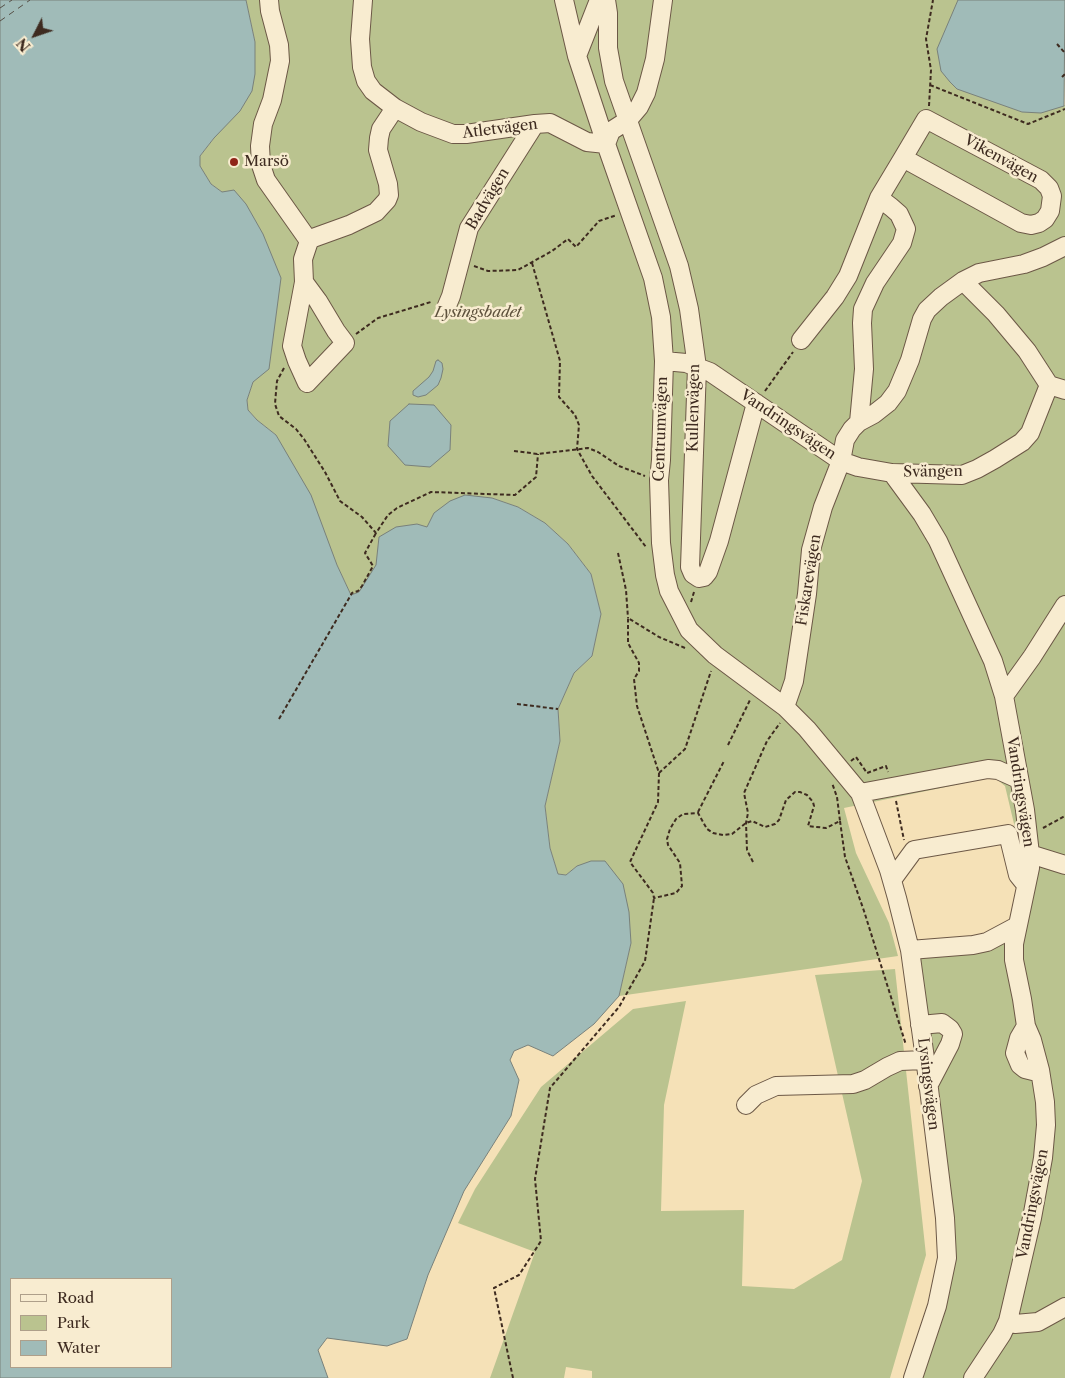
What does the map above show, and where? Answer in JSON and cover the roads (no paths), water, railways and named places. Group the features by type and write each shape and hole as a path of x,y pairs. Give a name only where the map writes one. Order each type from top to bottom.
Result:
{"street":[{"path":"269,0 279,45 280,61 272,100 263,124 260,146 261,165 266,180 309,242"},
{"name":"Atletvägen","path":"363,0 360,38 362,67 366,80 373,91 395,108 421,122 453,134 550,123 587,142 606,144"},
{"name":"Centrumvägen","path":"564,0 577,56 653,278 658,299 664,361 659,480 662,558 669,591 689,630 715,655 788,709 807,729 860,794"},
{"path":"577,56 599,0"},
{"name":"Kullenvägen","path":"606,0 608,48 614,82 679,266 689,309 697,367 690,567 693,574 698,578 704,577 708,572 719,541 756,404"},
{"path":"606,144 611,131 628,120 638,108 646,93 651,78 663,0"},
{"path":"304,282 345,343 307,382 292,346 304,282 303,259 309,242 313,238 349,225 376,212 387,200 389,194 388,184 378,150 379,138 382,129 395,108"},
{"name":"Vikenvägen","path":"926,120 1041,180 1052,196 1050,211 1045,219 1039,223 1031,225 1021,224 903,158 926,120"},
{"name":"Badvägen","path":"448,302 469,228 535,124"},
{"path":"801,340 835,297 848,276 878,198 903,158"},
{"path":"859,422 864,369 863,309 875,283 902,243 906,229 899,214 878,198"},
{"name":"Fiskarevägen","path":"788,709 807,594 810,550 823,507 841,461 845,440 859,422 888,403 897,391 910,360 922,319 927,310 941,297 979,273 1043,257 1065,246"},
{"path":"964,281 996,314 1057,387"},
{"name":"Vandringsvägen","path":"664,361 686,362 710,372 841,461 858,467 892,473 922,514 938,541 993,661 1004,696 1025,810 1030,854 1030,868 1014,944 1014,960 1026,1026 1040,1070 1045,1102 1046,1125 1043,1158 1030,1227 1008,1321 1002,1334 973,1378"},
{"name":"Svängen","path":"892,473 962,475 977,469 1022,442 1030,433 1057,387"},
{"path":"1004,696 1032,657 1065,605"},
{"path":"860,794 988,769 998,770 1018,779"},
{"name":"Lysingsvägen","path":"860,794 892,880 910,950 920,1025 917,1060 928,1086 945,1218 947,1258 937,1306 913,1378"},
{"path":"892,880 914,850 1008,834 1018,875 1026,886"},
{"path":"1030,854 1065,865"},
{"path":"910,950 973,945 986,942 1017,926"},
{"path":"920,1025 942,1023 953,1034 950,1044 928,1086"},
{"path":"746,1105 756,1096 776,1086 853,1084 865,1080 900,1061 917,1060"},
{"path":"1008,1321 1015,1324 1038,1322 1065,1307"}],"water":[{"path":"0,0 246,0 255,42 255,74 252,91 240,111 200,156 200,166 211,184 222,192 234,190 246,204 263,234 281,278 269,369 253,382 247,400 248,410 276,435 311,495 337,565 351,595 359,592 376,565 379,537 396,527 417,524 427,527 434,513 450,501 465,495 492,498 518,507 545,523 568,544 591,574 601,614 592,656 574,673 558,709 560,741 545,806 550,848 558,874 566,875 577,866 591,861 605,861 623,884 629,912 631,943 619,996 594,1024 553,1056 528,1045 514,1051 510,1060 519,1080 511,1116 464,1191 428,1275 407,1339 387,1346 327,1338 318,1350 328,1378 0,1378"},
{"path":"958,0 1065,0 1064,106 1041,113 1022,112 957,89 950,82 941,71 937,49"},
{"path":"438,360 442,363 443,369 438,385 426,395 418,397 413,395 413,391 429,377"},
{"path":"409,404 434,405 451,425 450,450 430,467 405,465 388,446 390,421"}],"place":[{"name":"Marsö","path":"234,162"}],"park label":[{"name":"Lysingsbadet","path":"478,313"}]}
